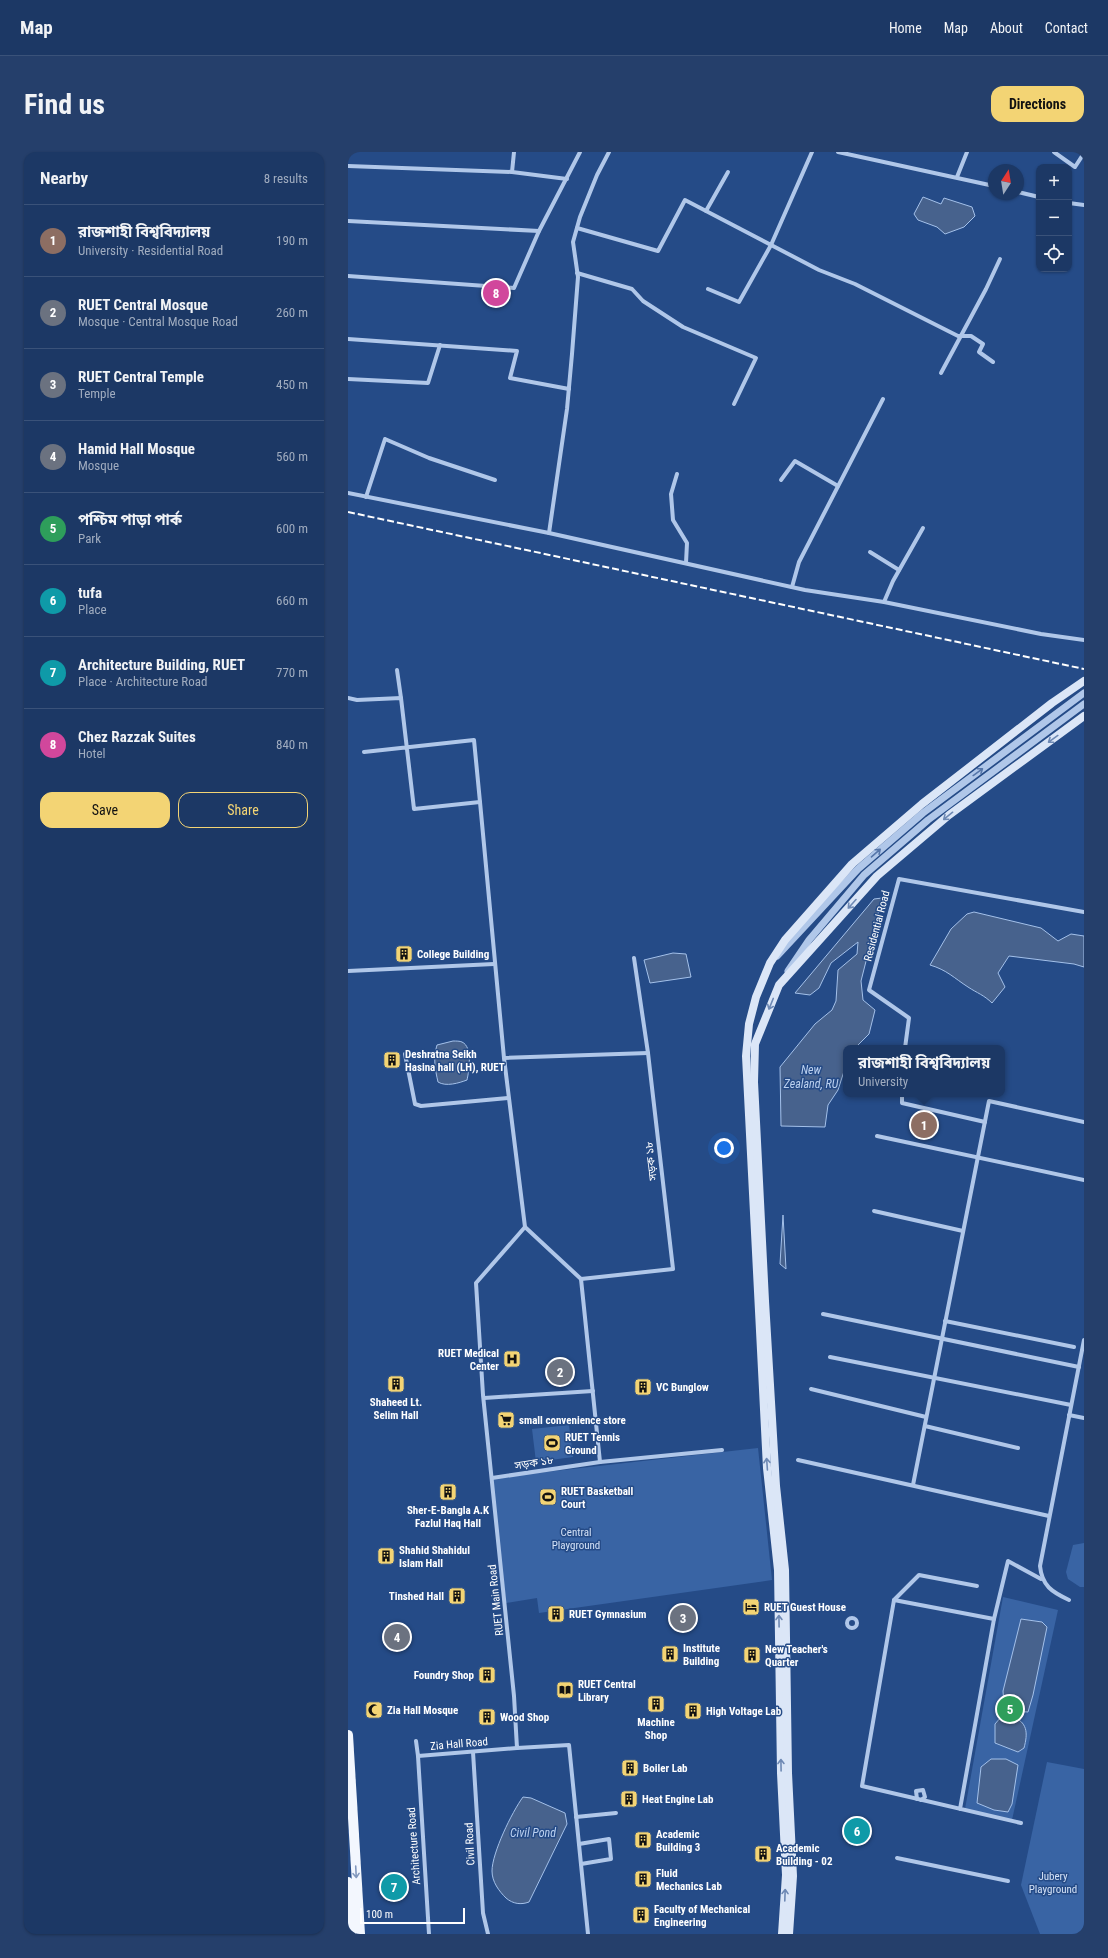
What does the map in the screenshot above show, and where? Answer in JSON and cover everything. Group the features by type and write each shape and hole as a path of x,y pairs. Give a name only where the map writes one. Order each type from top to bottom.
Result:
{"main road":[{"path":"782,1934 786,1875 781,1773 778,1570 767,1460 746,1056 748,1024 770,963 785,940 852,864 922,804 1052,703 1084,681"},
{"path":"789,1934 793,1876 788,1773 785,1570 775,1471 754,1082 755,1044 779,985 877,876 949,815 1084,716"},
{"path":"348,1735 360,1934"},
{"path":"348,1882 350,1934"}],"street":[{"path":"512,172 514,152"},
{"path":"348,276 514,288 539,231 580,152"},
{"path":"549,533 569,389 577,273 574,242 577,228 597,175 609,152"},
{"path":"708,289 739,302 771,244 812,152"},
{"path":"838,152 988,185"},
{"path":"861,157 864,152"},
{"path":"957,177 967,152"},
{"path":"1054,152 1075,167 1084,153"},
{"path":"348,166 512,172 567,178"},
{"path":"706,211 728,172"},
{"path":"1024,193 1036,196"},
{"path":"577,228 658,251 685,200 819,270 855,284 958,336 971,336 984,344 979,352 993,362"},
{"path":"1072,203 1084,205"},
{"path":"348,221 539,231"},
{"path":"941,373 1000,259"},
{"path":"577,273 632,289 643,301 683,327 756,358 734,404"},
{"path":"348,339 517,351 510,378 569,389"},
{"path":"348,379 428,383 440,345"},
{"path":"792,587 799,562 883,399"},
{"path":"366,496 386,439 429,458 495,480"},
{"path":"781,480 795,461 838,486"},
{"path":"677,474 671,494 672,520 687,543 686,564"},
{"path":"348,493 549,533 792,587 884,602 1041,634 1084,640"},
{"path":"884,602 899,570 923,528"},
{"path":"870,552 899,570"},
{"path":"397,670 414,809 480,802"},
{"path":"770,963 801,932 858,869 923,813 1084,693"},
{"path":"348,698 357,700 401,698"},
{"path":"779,985 809,940 864,875 928,820 1084,704"},
{"path":"364,752 474,740 494,964 508,1098 525,1227 581,1279 600,1462"},
{"name":"Residential Road","path":"905,1045 909,1018 869,990 899,879 1084,912"},
{"name":"সড়ক ১৮","path":"581,1279 673,1269 648,1053 634,958"},
{"path":"348,970 494,964"},
{"path":"504,1058 648,1053"},
{"path":"405,1054 415,1104 421,1106 508,1098"},
{"path":"902,1097 902,1103 985,1122"},
{"path":"913,1485 989,1101 1084,1122"},
{"path":"877,1136 1084,1180"},
{"path":"874,1212 963,1231"},
{"name":"RUET Main Road","path":"517,1748 514,1696 484,1398 476,1283 525,1227"},
{"path":"823,1314 1079,1367"},
{"path":"945,1321 1074,1347"},
{"path":"1041,1578 1041,1553 1084,1340"},
{"path":"830,1357 1071,1405"},
{"path":"811,1389 926,1417"},
{"path":"484,1398 592,1391"},
{"path":"1069,1415 1084,1418"},
{"path":"925,1426 1018,1448"},
{"name":"সড়ক ১৮","path":"492,1478 600,1462 722,1450"},
{"path":"798,1460 1049,1516"},
{"path":"960,1809 994,1619 1008,1561 1041,1578 1057,1595 1069,1600"},
{"path":"977,1586 919,1575 894,1600 862,1786 1021,1823"},
{"path":"894,1600 994,1619"},
{"name":"Zia Hall Road","path":"416,1742 418,1756 517,1748"},
{"path":"517,1748 569,1745 588,1934"},
{"name":"Civil Road","path":"473,1752 483,1913 488,1934"},
{"name":"Architecture Road","path":"418,1756 429,1934"},
{"path":"576,1817 616,1813"},
{"path":"579,1844 608,1839 611,1859 581,1864"},
{"path":"897,1858 1008,1881"}],"green space":[{"name":"RUET Tennis Ground","path":"569,1425 573,1457 536,1462 532,1429"},
{"name":"Central Playground","path":"758,1448 772,1580 539,1613 537,1598 506,1603 492,1478"},
{"path":"1084,1543 1084,1587 1080,1587 1068,1579 1066,1572 1073,1545"},
{"path":"1003,1597 1058,1610 1012,1820 965,1809"},
{"name":"Jubery Playground","path":"1047,1762 1084,1769 1084,1934 1040,1934 1021,1885"}],"water":[{"path":"923,197 941,204 944,198 972,207 975,216 964,227 945,234 937,227 918,220 914,214"},
{"name":"New Zealand, RU","path":"882,898 861,981 863,1000 875,1010 869,1034 858,1045 843,1045 843,1074 838,1090 828,1105 825,1127 781,1126 780,1067 815,1024 832,1010 836,1001 838,970 857,954 858,942 831,963 819,988 810,995 795,993 874,899"},
{"path":"974,912 1041,928 1058,941 1071,934 1084,936 1084,967 1074,964 1009,956 998,973 1005,987 992,1003 946,972 930,965 951,929 967,914"},
{"path":"673,953 686,954 691,977 650,983 644,960"},
{"path":"453,1041 462,1042 468,1049 469,1071 467,1080 452,1084 445,1084 438,1082 435,1068 435,1054 437,1045"},
{"path":"783,1215 786,1269 780,1264"},
{"path":"1021,1619 1042,1622 1047,1627 1028,1712 1011,1711 1004,1705 1003,1691"},
{"path":"1011,1716 1021,1721 1024,1725 1026,1733 1024,1748 1018,1752 995,1743 995,1724 1001,1717"},
{"path":"991,1759 1006,1759 1018,1765 1012,1804 1008,1812 994,1810 977,1803 981,1767"},
{"name":"Civil Pond","path":"523,1797 531,1798 565,1813 567,1824 529,1902 520,1904 514,1903 506,1898 496,1886 492,1871 495,1854 503,1833"}],"railway":[{"path":"348,512 1084,669"}],"place":[{"name":"Chez Razzak Suites","path":"496,293"},
{"name":"College Building","path":"404,954"},
{"name":"Deshratna Seikh Hasina hall (LH), RUET","path":"392,1060"},
{"name":"রাজশাহী বিশ্ববিদ্যালয়","path":"924,1125"},
{"name":"RUET Medical Center","path":"512,1359"},
{"name":"RUET Central Mosque","path":"560,1372"},
{"name":"Shaheed Lt. Selim Hall","path":"396,1384"},
{"name":"VC Bunglow","path":"643,1387"},
{"name":"small convenience store","path":"506,1420"},
{"name":"RUET Tennis Ground","path":"552,1443"},
{"name":"Sher-E-Bangla A.K Fazlul Haq Hall","path":"448,1492"},
{"name":"RUET Basketball Court","path":"548,1497"},
{"name":"Shahid Shahidul Islam Hall","path":"386,1556"},
{"name":"Tinshed Hall","path":"457,1596"},
{"name":"RUET Guest House","path":"751,1607"},
{"name":"RUET Gymnasium","path":"556,1614"},
{"name":"RUET Central Temple","path":"683,1618"},
{"name":"Hamid Hall Mosque","path":"397,1637"},
{"name":"Institute Building","path":"670,1654"},
{"name":"New Teacher's Quarter","path":"752,1655"},
{"name":"Foundry Shop","path":"487,1675"},
{"name":"RUET Central Library","path":"565,1690"},
{"name":"Machine Shop","path":"656,1704"},
{"name":"পশ্চিম পাড়া পার্ক","path":"1010,1709"},
{"name":"Zia Hall Mosque","path":"374,1710"},
{"name":"High Voltage Lab","path":"693,1711"},
{"name":"Wood Shop","path":"487,1717"},
{"name":"Boiler Lab","path":"630,1768"},
{"name":"Heat Engine Lab","path":"629,1799"},
{"name":"tufa","path":"857,1831"},
{"name":"Academic Building 3","path":"643,1840"},
{"name":"Academic Building - 02","path":"763,1854"},
{"name":"Fluid Mechanics Lab","path":"643,1879"},
{"name":"Architecture Building, RUET","path":"394,1887"},
{"name":"Faculty of Mechanical Engineering","path":"641,1915"}]}
